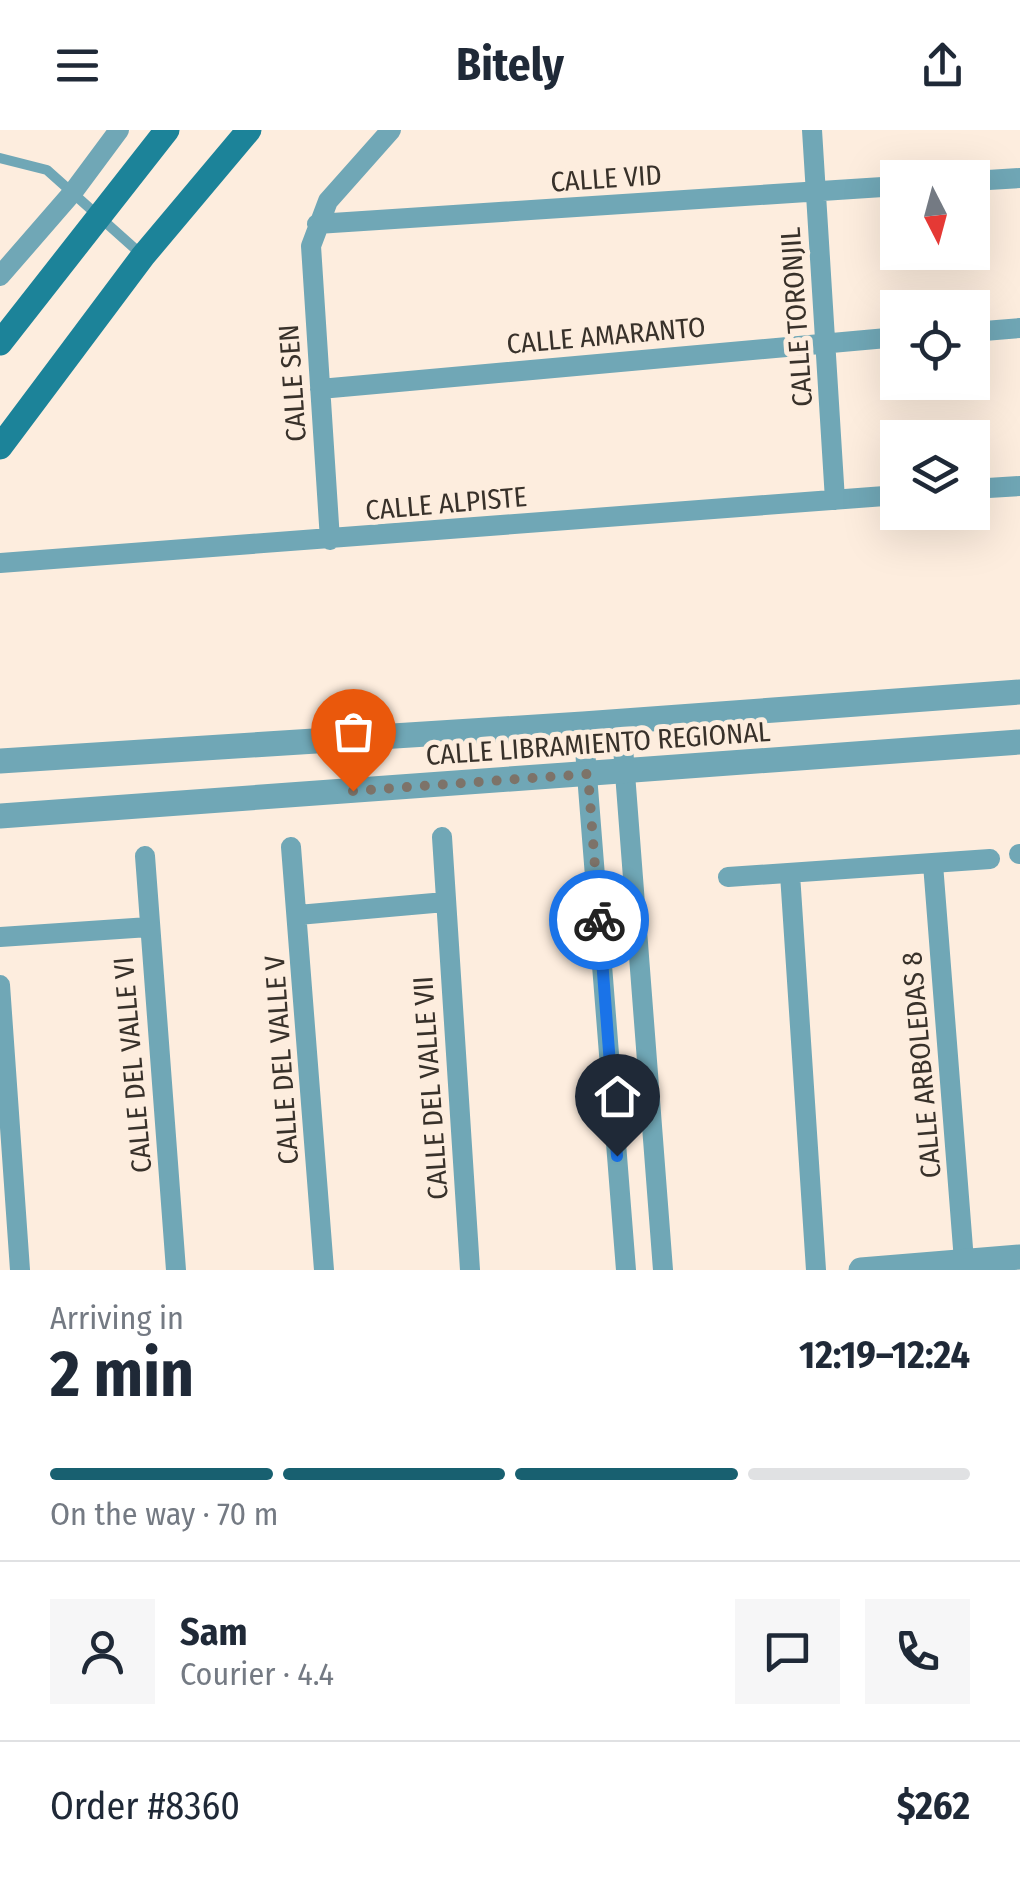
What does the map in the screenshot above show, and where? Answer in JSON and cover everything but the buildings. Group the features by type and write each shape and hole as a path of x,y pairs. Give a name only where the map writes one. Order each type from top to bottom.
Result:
{"main road":[{"path":"0,343 167,130"},
{"path":"0,447 143,256 250,130"}],"street":[{"path":"0,276 73,192 119,130"},
{"path":"318,224 328,201 391,130"},
{"name":"CALLE TORONJIL","path":"812,130 835,500"},
{"path":"990,180 1020,178"},
{"name":"CALLE VID","path":"318,224 880,187"},
{"name":"CALLE SEN","path":"318,224 311,246 311,274 330,540"},
{"path":"990,330 1020,328"},
{"name":"CALLE AMARANTO","path":"320,388 880,338"},
{"path":"990,488 1020,486"},
{"name":"CALLE ALPISTE","path":"0,563 880,496"},
{"name":"CALLE LIBRAMIENTO REGIONAL","path":"0,761 1020,692"},
{"path":"621,721 663,1270"},
{"path":"583,724 626,1270"},
{"name":"CALLE LIBRAMIENTO REGIONAL","path":"0,816 1020,742"},
{"name":"CALLE DEL VALLE VII","path":"442,838 470,1270"},
{"name":"CALLE DEL VALLE V","path":"291,846 324,1270"},
{"name":"CALLE DEL VALLE VI","path":"144,856 176,1270"},
{"path":"728,877 990,859"},
{"name":"CALLE ARBOLEDAS 8","path":"933,864 964,1261"},
{"path":"790,874 816,1270"},
{"path":"298,914 445,902"},
{"path":"0,937 149,928"},
{"path":"0,985 20,1270"},
{"path":"860,1270 1020,1257"}],"lane":[{"path":"0,158 47,170 143,256"}],"way so far":[{"path":"353,791 588,774 599,920"}],"route":[{"path":"599,920 617,1156"}]}
